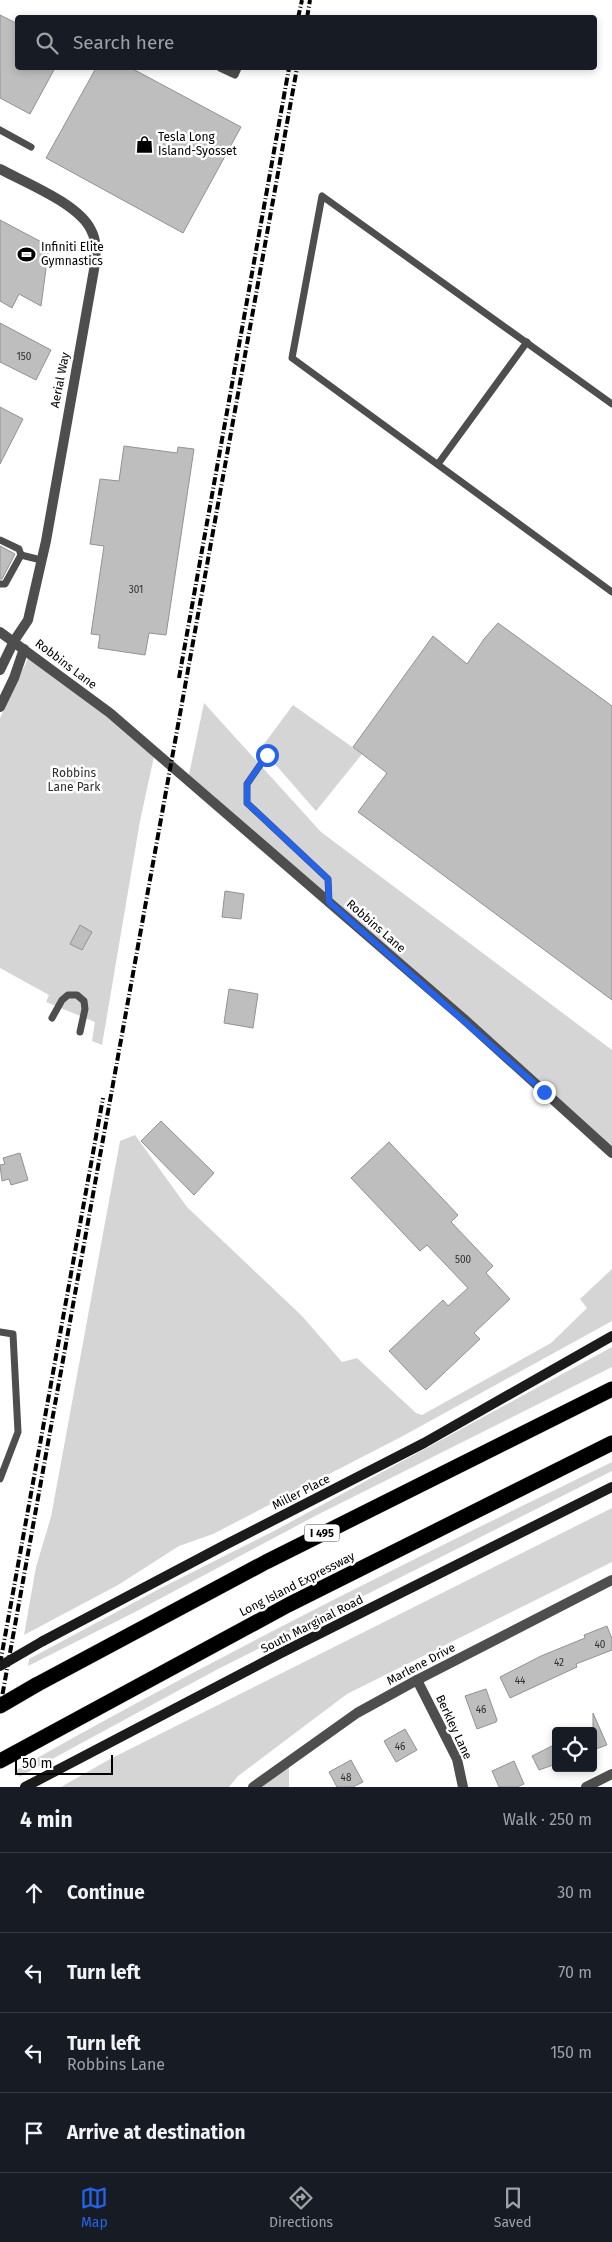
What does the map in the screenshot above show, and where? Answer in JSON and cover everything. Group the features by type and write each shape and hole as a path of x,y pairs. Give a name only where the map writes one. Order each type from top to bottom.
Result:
{"highway":[{"name":"I 495","path":"0,1706 266,1562 612,1389"},
{"name":"Long Island Expressway","path":"0,1762 37,1740 288,1605 612,1444"}],"main road":[{"name":"Miller Place","path":"0,1666 225,1545 424,1443 612,1336"},
{"name":"South Marginal Road","path":"28,1785 64,1768 279,1654 612,1487"}],"street":[{"name":"Aerial Way","path":"0,169 70,207 81,215 91,230 96,246 95,264 41,560 28,620 14,641 0,670"},
{"name":"Robbins Lane","path":"0,632 110,713 464,1019 612,1154"},
{"path":"0,706 14,678 24,648"},
{"name":"Marlene Drive","path":"252,1787 350,1717 417,1680 612,1580"},
{"name":"Berkley Lane","path":"417,1680 457,1759 463,1787"},
{"path":"586,1787 612,1774"}],"lane":[{"path":"224,70 235,75 237,70"},
{"path":"0,130 31,146"},
{"path":"612,404 322,196 292,358 612,592"},
{"path":"438,464 527,342"},
{"path":"0,540 19,549 21,555"},
{"path":"21,555 41,560"},
{"path":"0,584 5,584 12,568 21,555"},
{"path":"267,755 247,784 247,803 328,879 329,902"},
{"path":"52,1018 62,1000 68,994 77,995 84,1001 85,1009 80,1032"},
{"path":"0,1332 13,1334 18,1432 0,1479"}],"green space":[{"name":"Robbins Lane Park","path":"30,654 155,752 140,821 102,1045 92,1041 95,1022 46,1002 49,995 0,968 0,718"},
{"path":"204,703 321,832 612,1050 612,1150 188,779"},
{"path":"293,705 362,754 316,811 261,748"},
{"path":"135,1135 187,1207 302,1316 342,1362 357,1358 416,1413 422,1415 551,1343 587,1308 580,1299 612,1269 612,1321 401,1437 213,1534 179,1546 118,1585 24,1635 36,1567 51,1517 120,1141"},
{"path":"612,1347 612,1367 319,1514 135,1612 28,1666 29,1659 159,1589 274,1531"},
{"path":"612,1462 612,1471 218,1669 19,1777 16,1770 163,1689 386,1573"},
{"path":"612,1508 612,1562 347,1694 238,1776 229,1787 61,1787 110,1759"},
{"path":"289,1759 289,1787 253,1787"}],"building":[{"path":"0,15 15,22 15,70 54,70 30,114 0,98"},
{"path":"95,70 135,70 241,127 183,233 46,158"},
{"path":"0,220 49,246 41,306 19,294 12,308 0,301"},
{"path":"0,323 51,350 36,380 0,362"},
{"path":"0,407 23,419 0,464"},
{"path":"124,446 177,453 178,447 194,449 166,635 149,633 145,655 98,648 100,635 91,634 104,546 90,544 100,479 119,481"},
{"path":"0,546 15,554 2,579 0,579"},
{"path":"498,623 612,706 612,1000 358,812 387,773 353,747 433,636 467,664 484,639"},
{"path":"225,891 244,894 241,919 222,917"},
{"path":"80,925 92,932 82,950 70,944"},
{"path":"229,989 258,994 253,1028 224,1023"},
{"path":"161,1121 214,1173 194,1195 141,1141"},
{"path":"389,1142 458,1215 451,1222 493,1266 486,1273 510,1299 474,1333 480,1339 426,1390 389,1351 443,1300 448,1306 468,1288 427,1245 420,1251 351,1178"},
{"path":"20,1153 28,1180 11,1185 9,1179 2,1181 0,1165 5,1164 3,1158"},
{"path":"607,1626 612,1639 612,1650 576,1664 577,1667 510,1698 500,1677 541,1656 585,1638 584,1635"},
{"path":"486,1689 497,1720 477,1729 465,1696"},
{"path":"593,1713 607,1745 597,1749 597,1727 593,1727"},
{"path":"405,1729 417,1750 396,1762 384,1741"},
{"path":"552,1746 552,1765 539,1770 532,1756"},
{"path":"351,1760 363,1782 353,1787 337,1787 329,1772"},
{"path":"514,1761 524,1784 517,1787 499,1787 492,1771"}],"railway":[{"path":"299,15 302,0"},
{"path":"308,15 310,0"},
{"path":"179,678 289,70"},
{"path":"0,1708 297,70"},
{"path":"0,1664 103,1098"}],"place":[{"name":"Tesla Long Island-Syosset","path":"144,144"},
{"name":"Infiniti Elite Gymnastics","path":"27,254"}],"route":[{"path":"267,755 247,784 247,803 328,879 329,902 464,1019 544,1092"}]}
